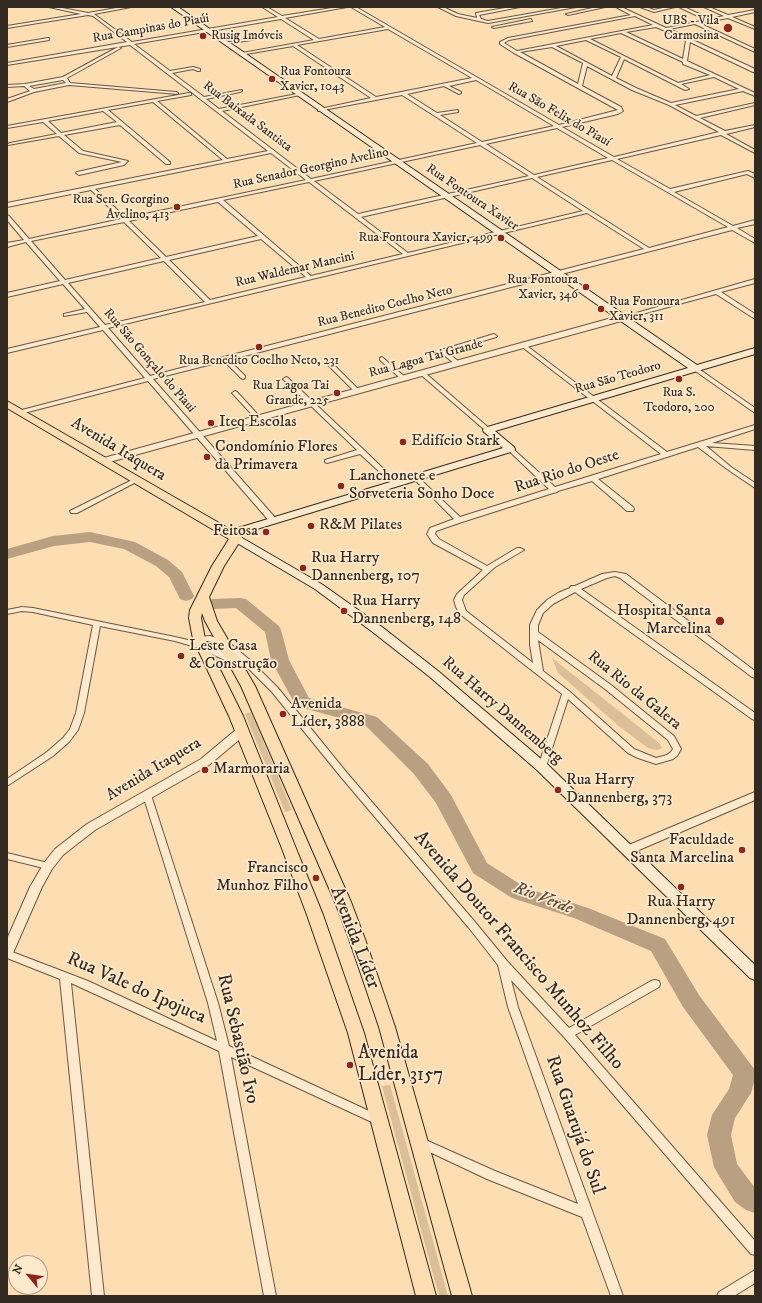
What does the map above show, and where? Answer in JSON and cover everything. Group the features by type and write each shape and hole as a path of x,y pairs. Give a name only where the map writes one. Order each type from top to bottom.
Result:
{"main road":[{"name":"Rua Fontoura Xavier","path":"174,7 300,94 320,110 696,369"},
{"name":"Rua São Teodoro","path":"488,430 755,351"},
{"name":"Avenida Itaquera","path":"7,404 232,536"},
{"path":"488,430 510,450"},
{"path":"242,731 226,691 200,642 195,618 196,610 202,596 232,536 274,521 510,450"},
{"name":"Rua Harry Dannemberg","path":"232,536 318,587 373,626 434,674 542,767 754,971"},
{"name":"Avenida Líder","path":"202,596 211,621 236,662 248,686 351,924 387,1027 462,1296"},
{"name":"Avenida Líder","path":"242,731 318,923 356,1033 426,1296"}],"street":[{"path":"51,7 91,13"},
{"path":"7,26 129,7"},
{"path":"264,7 319,41"},
{"name":"Rua Campinas do Piaúi","path":"7,64 345,7"},
{"name":"Rua São Felix do Piauí","path":"353,7 755,241"},
{"path":"440,7 457,15 480,19 485,22 574,7"},
{"path":"480,19 476,14 518,7"},
{"path":"556,16 603,7"},
{"path":"618,7 755,71"},
{"path":"642,7 654,11 673,7"},
{"path":"681,7 710,20"},
{"path":"706,7 755,28"},
{"path":"665,29 755,11"},
{"name":"Rua Baixada Santista","path":"91,13 408,255"},
{"path":"585,63 579,86 502,44 502,41 635,15"},
{"path":"494,27 533,20"},
{"path":"7,22 22,24"},
{"path":"694,23 755,51"},
{"path":"516,52 658,25"},
{"path":"242,54 389,28"},
{"path":"622,32 755,95"},
{"path":"226,43 262,37"},
{"path":"7,46 48,39"},
{"path":"587,39 688,89"},
{"path":"685,63 688,40"},
{"path":"7,101 29,88 64,78 125,45"},
{"path":"294,45 375,99"},
{"path":"553,46 643,93 671,104 696,117 755,152"},
{"path":"614,77 623,57"},
{"path":"7,58 13,63"},
{"path":"169,72 193,68 198,70"},
{"path":"677,84 713,76"},
{"path":"64,78 69,84"},
{"path":"320,110 475,79"},
{"path":"7,92 69,84 189,94"},
{"path":"445,85 459,93"},
{"path":"7,86 29,88"},
{"name":"Rua Senador Georgino Avelino","path":"7,245 480,144 619,112 621,109 579,86"},
{"path":"671,104 743,90"},
{"path":"203,98 240,91"},
{"path":"7,127 196,92"},
{"path":"402,93 649,250"},
{"path":"219,110 300,94"},
{"path":"153,100 227,161"},
{"path":"696,117 755,104"},
{"path":"104,109 168,163"},
{"path":"435,115 456,111"},
{"path":"44,120 81,152 126,161 122,164 79,173"},
{"path":"10,144 121,123"},
{"path":"358,216 755,126"},
{"path":"7,205 273,151"},
{"path":"670,191 748,172 755,176"},
{"path":"92,188 209,302"},
{"path":"219,200 310,278"},
{"name":"Rua Waldemar Mancini","path":"7,351 588,211"},
{"name":"Rua São Gonçalo do Piaui","path":"7,218 28,240 197,435 274,521"},
{"name":"Rua Benedito Coelho Neto","path":"20,412 559,274 755,222"},
{"path":"7,295 263,238"},
{"name":"Rua Lagoa Tai Grande","path":"102,461 755,281"},
{"path":"717,292 755,317"},
{"path":"66,315 88,310"},
{"path":"456,363 444,353 444,351 494,336"},
{"path":"523,345 666,455"},
{"path":"224,359 242,377"},
{"path":"382,359 403,378"},
{"path":"329,364 357,390"},
{"name":"Rua Fontoura Xavier","path":"696,369 755,411"},
{"path":"422,373 488,430"},
{"path":"286,379 396,484"},
{"path":"235,393 258,418"},
{"name":"Rua Rio do Oeste","path":"487,569 446,547 432,537 431,534 433,530 459,520 755,427"},
{"path":"700,444 755,448"},
{"path":"700,444 729,468 755,486"},
{"path":"510,450 554,491"},
{"path":"327,461 362,451"},
{"path":"416,478 459,520"},
{"path":"593,478 630,509"},
{"path":"74,511 136,480"},
{"path":"520,550 487,569 461,594 458,600 460,607 470,618 566,693 542,767"},
{"path":"539,671 534,645 534,625 540,612 550,602 574,588 605,576 615,574 623,576 755,675"},
{"path":"574,588 755,717"},
{"path":"7,612 22,609 33,610 200,642"},
{"path":"7,783 50,754 66,740 74,730 80,713 97,623"},
{"name":"Rua Rio da Galera","path":"534,633 608,688 671,738 677,750 670,757 656,761 641,756 624,745 566,693"},
{"name":"Avenida Doutor Francisco Munhoz Filho","path":"200,642 210,638 224,643 275,690 344,775 472,925 503,964 568,1034 755,1250"},
{"name":"Avenida Doutor Francisco Munhoz Filho","path":"200,642 257,673"},
{"name":"Avenida Itaquera","path":"7,953 36,887 48,866 59,852 74,839 109,816 205,762 242,731"},
{"name":"Rua Sebastião Ivo","path":"147,795 213,1002 224,1049 270,1296"},
{"path":"628,850 755,796"},
{"path":"7,856 48,866"},
{"name":"Rua Vale do Ipojuca","path":"7,953 65,976 379,1121"},
{"name":"Rua Guarujá do Sul","path":"503,964 513,1007 617,1296"},
{"path":"65,976 98,1296"},
{"path":"568,1034 655,984"},
{"path":"419,1142 444,1155 497,1178 586,1213"},
{"path":"723,1296 755,1276"}],"shaded area":[{"path":"552,658 659,743 662,748 657,750 648,748 620,727 558,673"},
{"path":"251,712 292,810 285,812 245,714"},
{"path":"390,1085 448,1296 439,1296 382,1086"}],"waterway":[{"path":"7,554 53,541 90,537 129,545 162,563 176,575 186,596"},
{"name":"Rio Verde","path":"213,604 240,603 273,630 280,660 302,702 371,721 421,769 444,800 480,868 519,893 581,913 658,945 691,1001 745,1073 740,1093 724,1115 719,1135 726,1167 744,1194 755,1202"}],"place":[{"name":"UBS - Vila Carmosina","path":"728,28"},
{"name":"Rusig Imóveis","path":"203,36"},
{"name":"Rua Fontoura Xavier, 1043","path":"272,79"},
{"name":"Rua Sen. Georgino Avelino, 413","path":"177,207"},
{"name":"Rua Fontoura Xavier, 499","path":"501,238"},
{"name":"Rua Fontoura Xavier, 346","path":"586,287"},
{"name":"Rua Fontoura Xavier, 311","path":"601,309"},
{"name":"Rua Benedito Coelho Neto, 231","path":"259,347"},
{"name":"Rua S. Teodoro, 200","path":"679,379"},
{"name":"Rua Lagoa Tai Grande, 225","path":"337,393"},
{"name":"Iteq Escolas","path":"211,423"},
{"name":"Edifício Stark","path":"403,442"},
{"name":"Condomínio Flores da Primavera","path":"207,457"},
{"name":"Lanchonete e Sorveteria Sonho Doce","path":"341,486"},
{"name":"R&M Pilates","path":"311,526"},
{"name":"Feitosa","path":"266,532"},
{"name":"Rua Harry Dannenberg, 107","path":"303,568"},
{"name":"Rua Harry Dannenberg, 148","path":"344,611"},
{"name":"Hospital Santa Marcelina","path":"720,621"},
{"name":"Leste Casa & Construção","path":"181,656"},
{"name":"Avenida Líder, 3888","path":"283,714"},
{"name":"Marmoraria","path":"205,770"},
{"name":"Rua Harry Dannenberg, 373","path":"558,790"},
{"name":"Faculdade Santa Marcelina","path":"742,850"},
{"name":"Francisco Munhoz Filho","path":"316,878"},
{"name":"Rua Harry Dannenberg, 491","path":"681,887"},
{"name":"Avenida Líder, 3157","path":"350,1065"}]}
